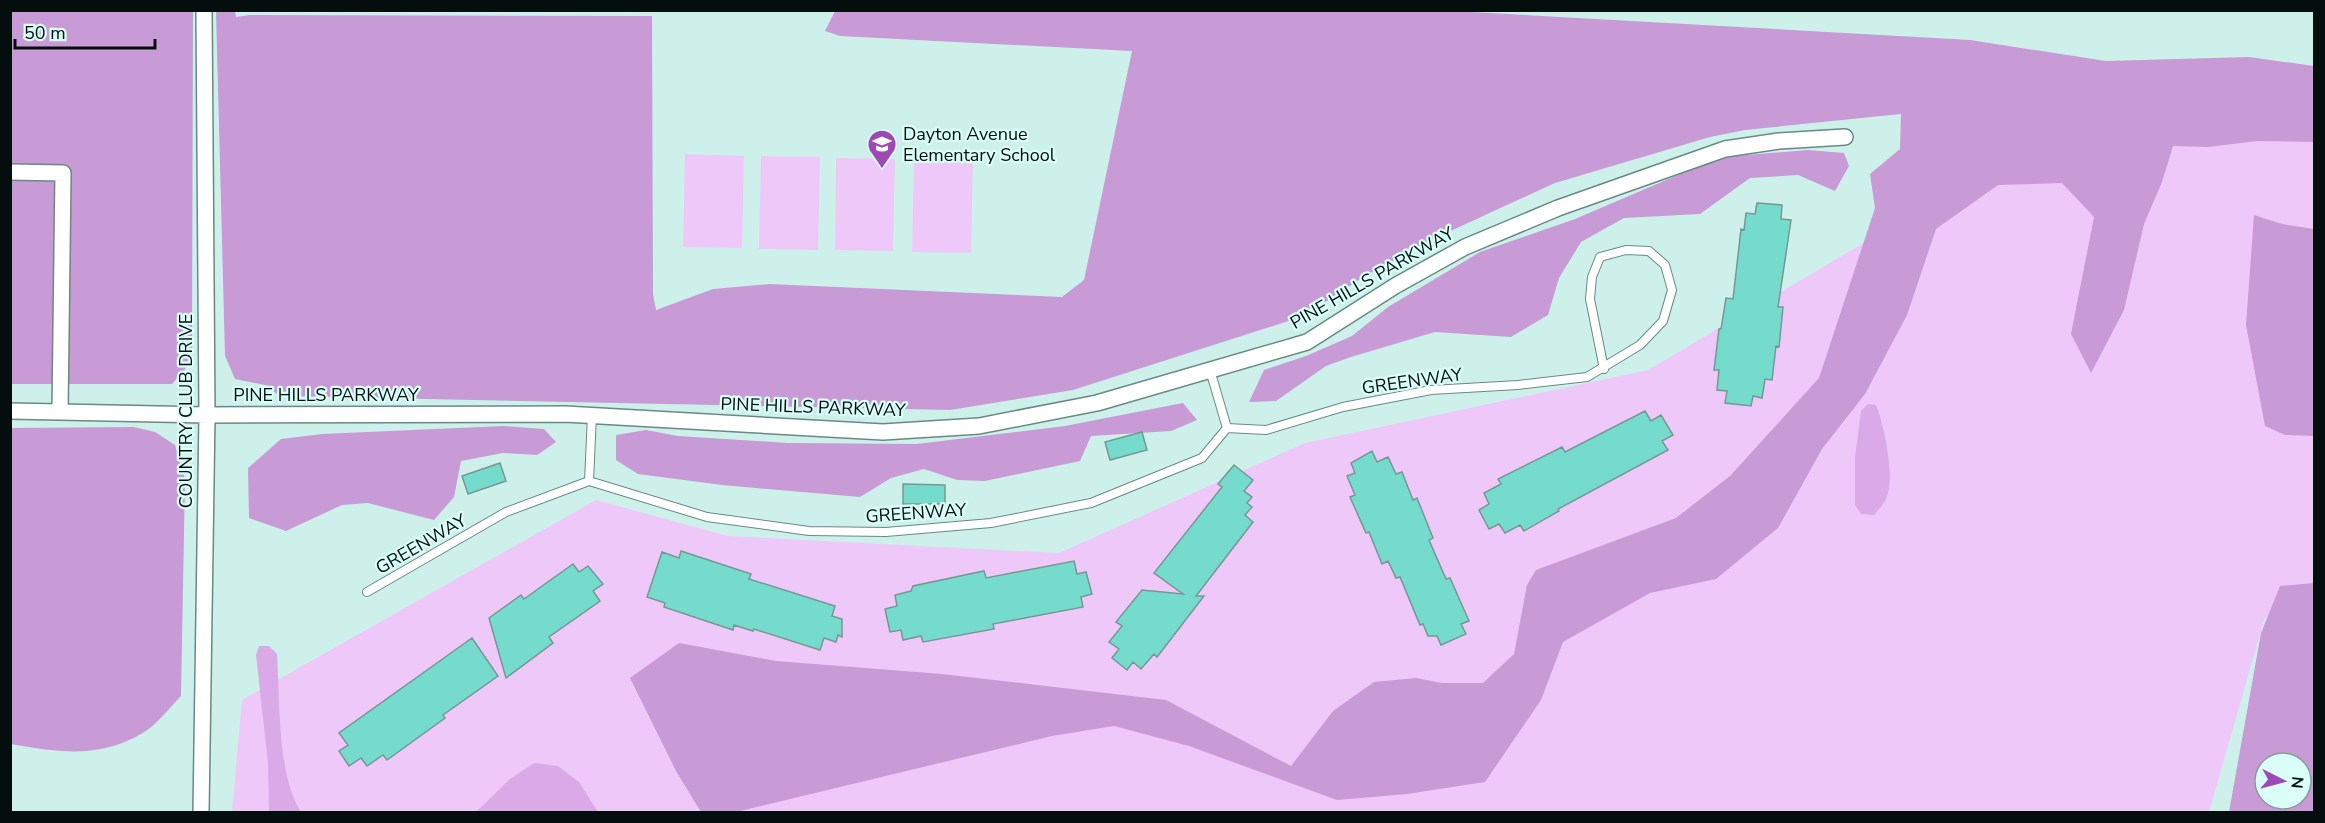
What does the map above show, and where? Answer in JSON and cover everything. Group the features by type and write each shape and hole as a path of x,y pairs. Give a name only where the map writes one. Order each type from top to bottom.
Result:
{"street":[{"name":"COUNTRY CLUB DRIVE","path":"201,813 207,415 204,10"},
{"name":"PINE HILLS PARKWAY","path":"10,411 207,415 592,415 883,432 979,426 1097,403 1307,342 1395,286 1465,247 1558,208 1725,149 1779,141 1845,137"},
{"path":"10,172 63,173 60,412"}],"lane":[{"name":"GREENWAY","path":"367,592 506,512 589,481 707,517 809,531 886,532 991,523 1091,503 1202,458 1227,428 1266,430 1343,407 1431,390 1518,385 1587,377 1604,369 1640,345 1663,321 1672,290 1665,266 1649,251 1626,250 1600,257 1592,277 1590,299 1604,369"},
{"path":"1210,370 1227,428"},
{"path":"589,481 592,415"}],"shaded area":[{"path":"11,11 193,11 192,346 186,368 172,384 11,384"},
{"path":"216,11 235,11 236,17 249,15 652,16 653,294 656,310 713,289 769,284 1062,297 1084,280 1132,51 840,36 825,31 835,11 1454,11 1970,40 2106,61 2249,57 2314,66 2314,142 2257,141 2208,147 2173,146 2162,182 2144,224 2124,310 2091,373 2071,334 2094,217 2062,183 1998,185 1936,229 1907,315 1865,394 1822,449 1778,528 1716,579 1650,593 1563,642 1541,700 1485,782 1407,794 1337,800 1189,746 1114,726 1052,736 736,812 701,812 676,771 630,678 679,643 776,661 942,674 1166,700 1291,766 1333,711 1374,682 1416,678 1442,683 1483,683 1514,654 1527,585 1536,570 1676,518 1730,476 1819,378 1875,208 1870,174 1900,149 1901,114 1745,130 1710,137 1555,183 1433,239 1365,276 1304,316 1073,390 950,410 280,396 265,385 235,379 225,356"},
{"path":"2054,131 2314,134 2314,619 2265,617 2209,812 232,812 242,700 596,500 728,536 1059,553 1305,443 1648,370"},
{"path":"1808,150 1844,153 1849,166 1835,191 1798,175 1750,178 1700,214 1624,218 1581,242 1559,278 1548,315 1511,337 1435,332 1326,366 1276,401 1249,402 1264,370 1306,356 1352,336 1388,307 1480,252 1575,219 1720,157"},
{"path":"685,154 744,156 742,248 683,247"},
{"path":"761,156 820,157 818,250 759,249"},
{"path":"836,158 895,159 893,251 835,250"},
{"path":"914,160 973,161 971,253 912,252"},
{"path":"2254,215 2282,224 2314,229 2314,436 2285,435 2265,426 2246,325"},
{"path":"1183,403 1197,420 1171,431 1091,436 1080,461 985,481 957,480 924,469 891,478 860,497 722,485 638,474 616,460 616,435 646,430 678,436 788,443 917,444 1065,426"},
{"path":"1868,404 1876,405 1879,414 1885,438 1890,479 1886,499 1874,515 1861,514 1855,505 1855,457 1861,411"},
{"path":"503,426 544,429 556,442 537,455 503,453 461,461 454,497 434,520 368,503 342,505 286,531 249,518 248,468 281,439 322,434"},
{"path":"134,427 155,432 175,445 185,479 181,696 147,731 109,747 61,751 11,744 11,428"},
{"path":"2314,583 2314,812 2229,812 2261,633 2280,586"},
{"path":"259,646 269,646 277,654 284,758 293,797 301,812 269,812 268,763 256,655"},
{"path":"534,763 558,766 579,782 598,812 476,812 510,779"}],"building":[{"path":"1757,203 1782,205 1781,219 1791,220 1778,307 1783,307 1779,347 1776,346 1772,380 1765,379 1762,398 1753,396 1751,406 1725,403 1727,391 1717,390 1719,370 1714,370 1719,329 1721,329 1726,298 1733,299 1741,229 1744,230 1746,213 1755,214"},
{"path":"1645,411 1651,421 1661,415 1673,435 1662,441 1668,450 1558,509 1559,511 1524,531 1520,525 1505,533 1499,524 1489,529 1479,510 1489,504 1484,493 1501,484 1498,479 1562,447 1565,452"},
{"path":"1142,432 1147,450 1110,460 1105,442"},
{"path":"1372,451 1377,462 1388,457 1396,474 1402,472 1413,500 1417,498 1433,538 1429,540 1446,579 1450,578 1469,621 1461,624 1466,634 1441,645 1437,636 1428,636 1423,624 1420,625 1400,577 1396,578 1388,561 1382,564 1369,532 1366,533 1350,497 1355,495 1347,476 1355,473 1351,463"},
{"path":"500,463 506,481 468,494 462,476"},
{"path":"1234,465 1253,480 1244,491 1252,497 1247,503 1252,507 1245,515 1253,522 1196,596 1204,596 1157,657 1154,654 1141,669 1133,662 1127,670 1112,658 1119,649 1109,642 1122,626 1116,622 1142,590 1183,594 1154,573 1222,487 1218,484"},
{"path":"903,484 945,485 945,504 903,504"},
{"path":"681,551 751,574 749,579 835,606 832,616 842,619 842,637 838,635 836,642 824,638 820,650 754,629 753,631 734,625 733,630 664,607 665,603 647,597 662,552 679,558"},
{"path":"1074,561 1077,574 1086,572 1092,594 1081,597 1083,607 993,624 994,629 923,642 921,636 903,640 901,630 890,632 885,609 897,606 895,595 911,591 913,586 984,571 986,578"},
{"path":"573,564 579,572 588,566 603,584 593,591 600,601 549,637 553,643 506,678 489,618 521,595 524,599"},
{"path":"472,638 498,676 443,715 445,718 387,760 383,755 367,766 361,758 349,766 339,751 348,745 339,733"}],"place":[{"name":"Dayton Avenue Elementary School","path":"882,170"}]}
